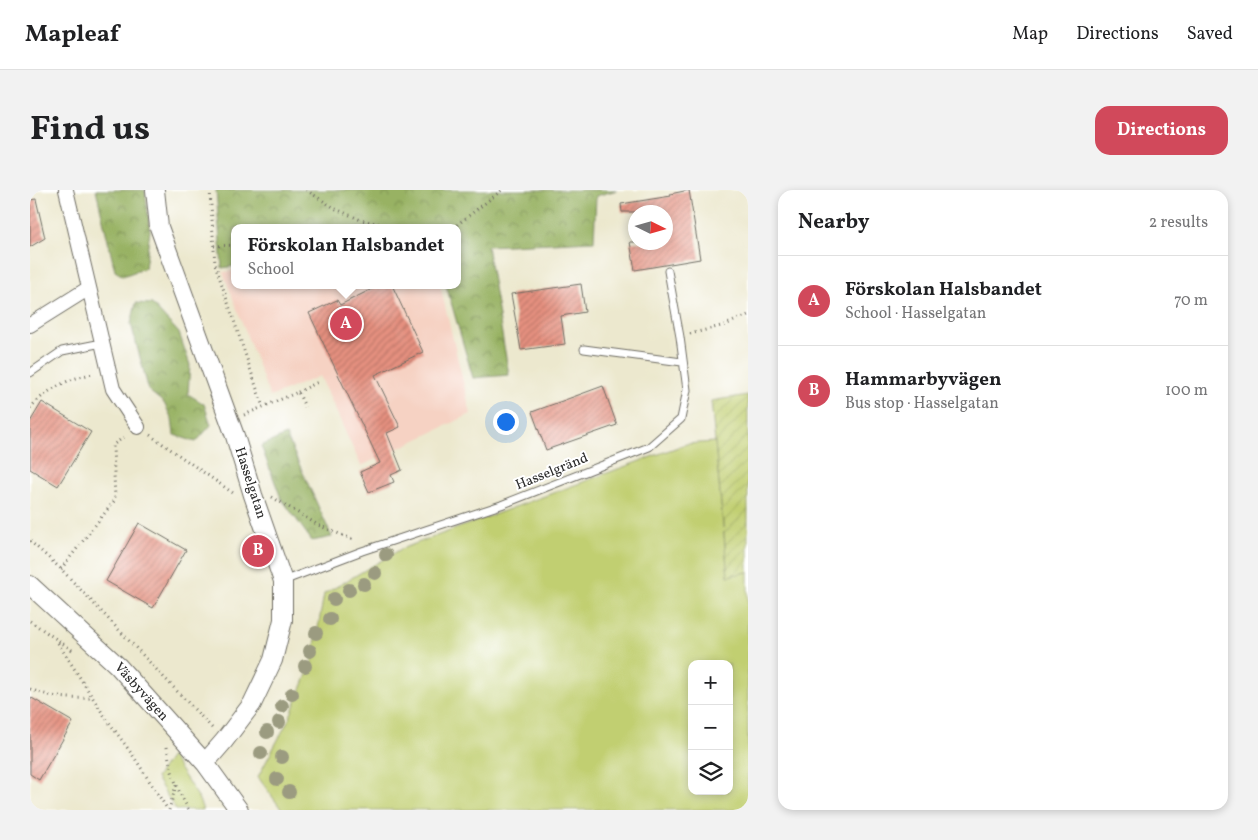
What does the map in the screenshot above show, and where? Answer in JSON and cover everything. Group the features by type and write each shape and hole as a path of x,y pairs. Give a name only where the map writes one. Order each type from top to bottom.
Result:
{"street":[{"path":"66,190 113,390 138,427"},
{"name":"Hasselgatan","path":"155,190 159,227 235,436 259,493 283,581 283,620 274,660 252,704 205,763"},
{"path":"30,325 89,288"},
{"name":"Väsbyvägen","path":"33,593 118,666 205,763 239,810"}],"lane":[{"name":"Hasselgränd","path":"283,581 362,551 501,505 649,447 681,419 687,390 668,271"},
{"path":"30,372 62,351 102,343"},
{"path":"584,349 682,362"}],"path":[{"path":"210,190 215,264 263,406"},
{"path":"306,190 336,209 361,220 380,224"},
{"path":"458,224 502,190"},
{"path":"214,246 231,245"},
{"path":"680,337 748,315"},
{"path":"30,408 39,398 81,376 109,372"},
{"path":"238,418 318,382"},
{"path":"298,392 305,408"},
{"path":"61,569 115,500 113,445 138,427 242,499 259,493 318,525 358,542"},
{"path":"30,540 61,569 224,741"},
{"path":"30,621 80,655"},
{"path":"57,640 92,698 169,810"},
{"path":"30,689 41,694 67,699 92,698"},
{"path":"211,727 218,721"},
{"path":"174,752 167,744 169,764 188,810"},
{"path":"169,810 176,784"}],"shaded area":[{"path":"231,271 231,289 441,289 471,414 361,466 320,376 270,397 223,272"}],"green space":[{"path":"96,190 145,190 150,231 145,268 123,276 115,271"},
{"path":"216,190 617,190 596,196 594,241 487,246 509,375 473,378 447,289 461,289 461,224 231,224 231,267 222,268"},
{"path":"136,303 152,304 179,333 190,365 188,394 204,404 211,425 196,442 174,435 172,419 164,403 149,391 131,324"},
{"path":"748,395 748,572 728,576 711,401"},
{"path":"286,435 332,537 312,541 281,498 261,446"},
{"path":"715,442 728,575 748,572 748,810 282,810 258,777 289,719 312,662 324,594 401,549 686,444"},
{"path":"171,756 197,795 203,810 176,810 156,778"}],"building":[{"path":"689,190 700,259 635,270 631,250 673,250 673,205 628,205 628,212 622,212 621,204 671,196 670,194"},
{"path":"36,199 45,238 30,247 30,200"},
{"path":"581,284 585,312 561,316 565,344 521,350 511,294"},
{"path":"372,289 394,289 423,352 375,375 400,427 387,433 402,470 391,475 394,482 369,492 360,472 380,463 309,313 337,300 340,305"},
{"path":"603,386 617,425 546,450 532,412"},
{"path":"42,402 91,432 58,486 30,469 30,422"},
{"path":"139,523 186,550 153,608 106,581"},
{"path":"30,697 73,722 39,780 30,774"}],"place":[{"name":"Förskolan Halsbandet","path":"346,324"},
{"name":"Hammarbyvägen","path":"258,551"}]}
